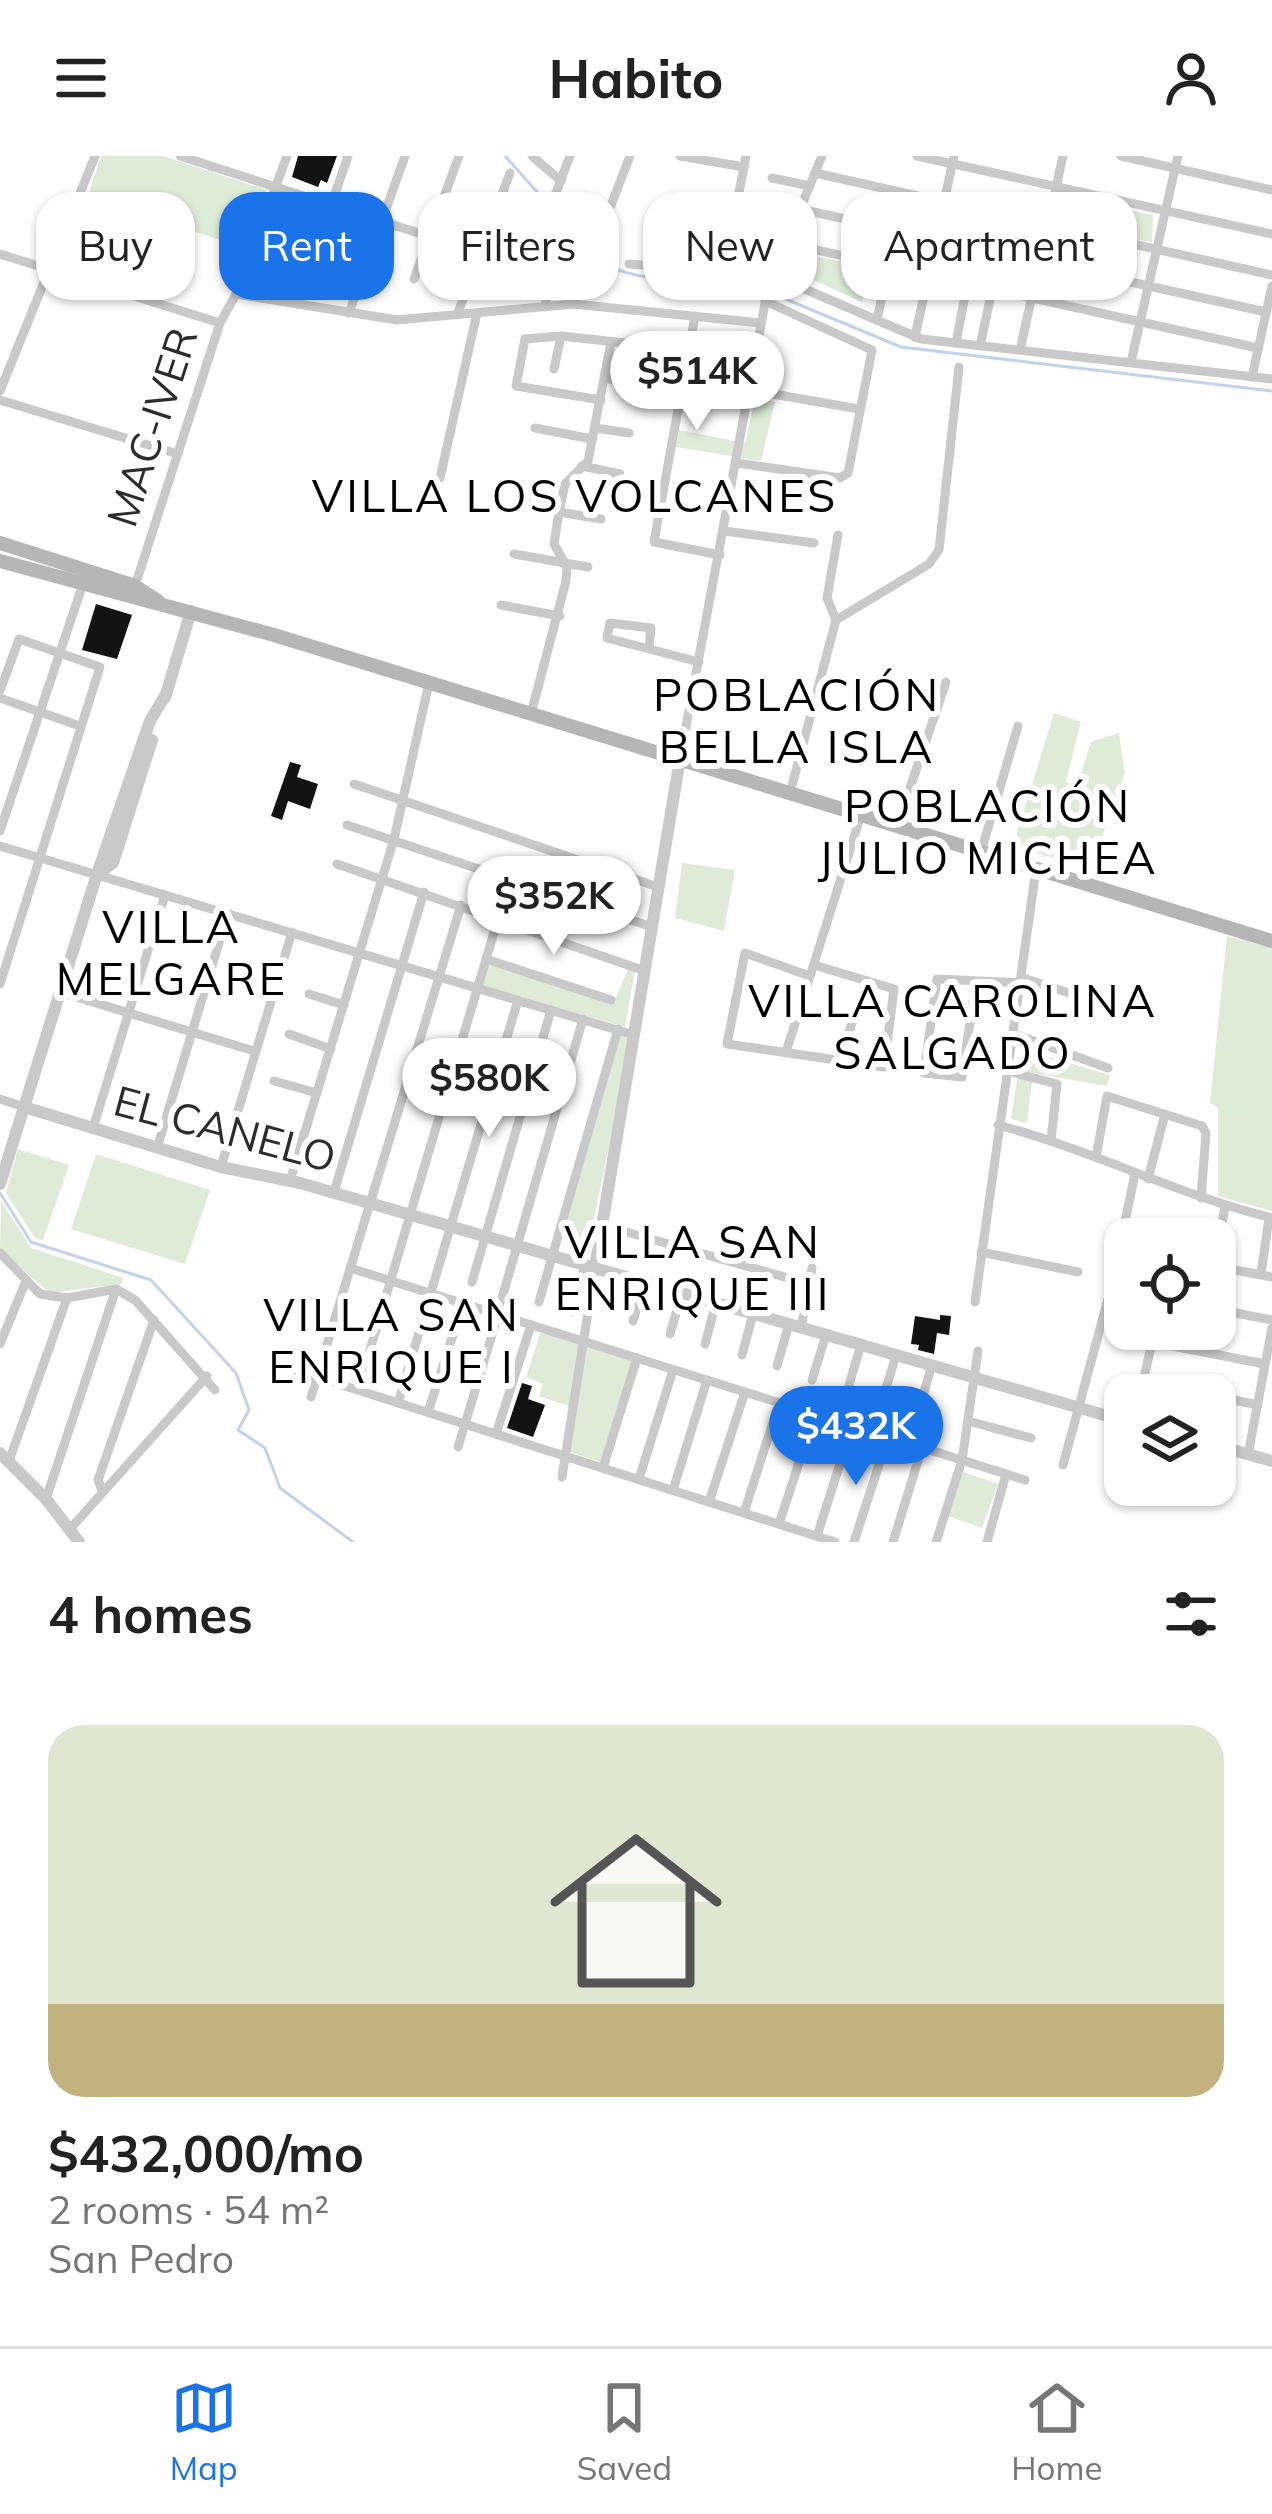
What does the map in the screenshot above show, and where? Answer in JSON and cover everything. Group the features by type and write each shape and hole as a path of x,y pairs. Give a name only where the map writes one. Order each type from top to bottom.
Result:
{"main road":[{"path":"0,543 135,586 153,601"},
{"path":"0,561 429,683 1272,941"}],"street":[{"path":"80,192 95,156"},
{"path":"180,156 291,192"},
{"path":"222,169 227,156"},
{"name":"MAC-IVER","path":"274,192 287,156"},
{"path":"335,192 348,156"},
{"path":"392,192 405,156"},
{"path":"447,192 460,156"},
{"path":"532,156 561,181"},
{"path":"557,192 570,156"},
{"path":"572,304 631,156"},
{"path":"680,156 745,162 739,192"},
{"path":"807,192 822,156"},
{"path":"917,156 953,160 1272,234"},
{"path":"1055,192 1063,156"},
{"path":"1121,156 1176,162 1272,190"},
{"path":"946,192 953,160"},
{"path":"1131,362 1176,162"},
{"path":"502,192 510,172"},
{"path":"815,173 900,192"},
{"path":"772,178 809,186"},
{"path":"1137,245 1272,275"},
{"path":"0,254 36,265"},
{"path":"629,264 643,265"},
{"path":"414,279 418,268"},
{"path":"1137,284 1266,312"},
{"path":"1252,377 1272,286"},
{"path":"817,294 915,337 1272,379"},
{"path":"37,300 0,395 178,454"},
{"path":"147,300 220,323"},
{"name":"MAC-IVER","path":"135,586 220,323 233,300"},
{"path":"273,300 397,320 572,304 761,323"},
{"path":"297,304 298,300"},
{"path":"349,313 354,300"},
{"path":"457,316 462,300"},
{"path":"545,300 545,307"},
{"path":"572,1312 602,1225 680,759 765,300"},
{"path":"737,463 840,478 848,473 870,348 774,300"},
{"path":"877,320 881,300"},
{"path":"915,337 923,300"},
{"path":"956,343 965,300"},
{"path":"980,346 990,300"},
{"path":"1020,350 1032,300"},
{"path":"1037,300 1258,348"},
{"path":"440,478 477,314"},
{"path":"695,316 654,542 720,555"},
{"path":"554,369 561,336"},
{"path":"601,400 516,386 525,339 561,336 635,344"},
{"path":"532,714 560,616 564,563 554,544 565,484 582,466 594,434 611,342"},
{"path":"836,620 929,564 939,550 958,368"},
{"path":"605,378 644,385"},
{"path":"750,389 860,409"},
{"path":"535,428 629,433"},
{"path":"582,466 620,474"},
{"path":"524,502 601,519"},
{"path":"724,531 814,543"},
{"path":"790,793 836,620 826,598 838,535"},
{"path":"514,554 588,567"},
{"path":"0,831 4,803 82,584"},
{"path":"501,605 560,616"},
{"path":"0,1182 98,874 113,863 190,615"},
{"path":"649,649 651,628 610,622 607,638 649,649 699,662"},
{"path":"0,984 100,667 20,639 0,695 80,726"},
{"path":"897,826 946,682"},
{"path":"290,1181 394,839 429,683"},
{"path":"981,852 1018,726"},
{"path":"354,784 658,886"},
{"path":"786,1052 861,815"},
{"path":"347,825 652,927"},
{"path":"0,846 634,1035"},
{"path":"337,864 645,970"},
{"path":"975,1302 1036,868"},
{"path":"334,1192 424,892"},
{"path":"93,1128 165,895"},
{"path":"311,1396 461,905"},
{"path":"157,1148 228,913"},
{"path":"358,1390 498,919"},
{"path":"221,1167 292,932"},
{"path":"745,953 812,970 894,989 884,1066 727,1044 745,953"},
{"path":"486,959 611,1000"},
{"path":"840,1060 866,980"},
{"path":"976,982 962,1077 924,1073 937,980 1023,981 1115,1008"},
{"path":"60,992 254,1051"},
{"path":"309,994 344,1005"},
{"path":"398,1402 518,1000"},
{"path":"472,1282 551,1010"},
{"path":"458,1447 584,1019"},
{"path":"539,1302 618,1029"},
{"path":"290,1034 331,1049"},
{"path":"1014,1034 1108,1068"},
{"path":"1007,1071 1057,1084 1051,1140"},
{"path":"274,1081 317,1094"},
{"path":"1096,1157 1107,1096 1205,1128 1201,1198"},
{"name":"EL CANELO","path":"0,1099 221,1167 334,1192 1104,1415"},
{"path":"1148,1179 1166,1114"},
{"path":"262,1124 304,1137"},
{"path":"998,1125 1051,1140 1201,1198 1271,1218 1266,1275 1236,1270"},
{"path":"1128,1218 1135,1174"},
{"path":"1224,1218 1226,1206"},
{"path":"602,1225 809,1284"},
{"path":"981,1252 1078,1272"},
{"path":"0,1253 40,1294 67,1298 116,1289 135,1300 215,1390"},
{"path":"562,1477 590,1266"},
{"path":"350,1268 1025,1480"},
{"path":"777,1366 812,1268"},
{"path":"0,1344 26,1281"},
{"path":"633,1321 645,1282"},
{"path":"46,1499 116,1289"},
{"path":"670,1334 682,1293"},
{"path":"67,1298 5,1457 79,1542"},
{"path":"705,1344 716,1303"},
{"path":"428,1412 463,1304"},
{"path":"742,1354 753,1313"},
{"path":"1063,1465 1104,1313"},
{"path":"1236,1315 1272,1324 1248,1455"},
{"path":"102,1490 98,1480 154,1320"},
{"path":"496,1434 532,1325"},
{"path":"812,1380 826,1335"},
{"path":"838,1421 861,1345"},
{"path":"1193,1350 1265,1364"},
{"path":"936,1542 962,1460 978,1351"},
{"path":"874,1432 896,1355"},
{"path":"603,1468 637,1358"},
{"path":"909,1443 932,1366"},
{"path":"285,1367 835,1542"},
{"path":"639,1480 673,1370"},
{"path":"70,1529 207,1376"},
{"path":"673,1490 707,1380"},
{"path":"709,1502 745,1392"},
{"path":"1236,1402 1272,1412"},
{"path":"744,1513 779,1403"},
{"path":"779,1524 815,1414"},
{"path":"968,1420 1031,1438"},
{"path":"817,1536 852,1426"},
{"path":"854,1542 888,1437"},
{"path":"892,1542 922,1448"},
{"path":"1236,1451 1272,1461"},
{"path":"987,1542 1006,1474"}],"green space":[{"path":"101,156 163,156 266,190 219,192 219,240 195,232 195,192 89,192"},
{"path":"1137,211 1153,215 1152,242 1137,239"},
{"path":"817,257 841,261 841,293 817,282"},
{"path":"755,398 775,402 761,461 676,447 679,430 745,443"},
{"path":"1054,713 1081,722 1066,782 1077,787 1091,742 1119,733 1125,774 1096,852 1081,866 1013,846"},
{"path":"682,863 735,870 724,931 675,918"},
{"path":"1227,936 1272,948 1272,1211 1218,1196 1218,1108 1210,1103"},
{"path":"483,960 613,1004 628,969 635,971 625,1027 474,984"},
{"path":"615,1033 632,1037 589,1242 555,1231"},
{"path":"1022,1049 1110,1075 1107,1086 1033,1073 1027,1123 1011,1119"},
{"path":"18,1149 69,1165 43,1240 35,1238 6,1193"},
{"path":"96,1154 210,1190 185,1264 71,1229"},
{"path":"1,1201 31,1248 124,1278 121,1284 50,1293 0,1250"},
{"path":"541,1331 633,1361 603,1463 570,1452 577,1409 539,1396 543,1384 526,1377"},
{"path":"961,1471 998,1484 982,1528 945,1515"}],"building":[{"path":"298,156 337,156 327,183 321,180 318,187 292,177"},
{"path":"96,604 132,615 117,659 82,650"},
{"path":"290,762 301,765 297,777 318,784 310,809 288,801 282,820 271,816"},
{"path":"940,1315 951,1316 949,1335 937,1333 934,1354 918,1350 919,1345 911,1344 915,1316 940,1320"},
{"path":"522,1383 532,1386 528,1399 545,1405 533,1437 507,1428"}],"waterway":[{"path":"505,156 537,192"},
{"path":"619,270 643,276"},
{"path":"788,300 901,347 1272,391"},
{"path":"0,1193 31,1242 151,1280 236,1373 249,1410 238,1430 265,1448 280,1488 353,1542"}],"district":[{"name":"VILLA LOS VOLCANES","path":"575,496"},
{"name":"POBLACIÓN BELLA ISLA","path":"797,721"},
{"name":"POBLACIÓN JULIO MICHEA","path":"988,832"},
{"name":"VILLA MELGARE","path":"172,953"},
{"name":"VILLA CAROLINA SALGADO","path":"953,1027"},
{"name":"VILLA SAN ENRIQUE III","path":"693,1268"},
{"name":"VILLA SAN ENRIQUE I","path":"392,1341"}]}
